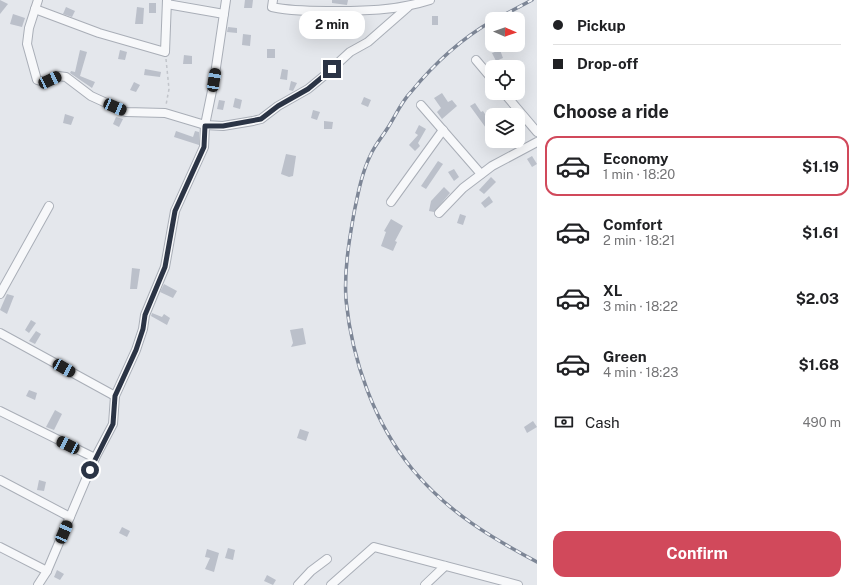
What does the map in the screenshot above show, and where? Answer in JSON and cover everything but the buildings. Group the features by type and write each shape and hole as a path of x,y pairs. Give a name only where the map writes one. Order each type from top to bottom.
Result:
{"street":[{"path":"38,0 29,28 27,44 37,80 44,82 58,76 66,77 91,96 126,112 165,113 205,126 223,126 261,119 278,106 308,89 350,52 368,42 408,7"},
{"path":"38,585 47,571 95,458 113,424 115,396 136,350 143,329 145,315 165,267 175,211 204,147 205,126 226,0"},
{"path":"273,0 272,7 287,10 367,11 408,7 430,0"},
{"path":"35,9 99,33 165,52 167,2 224,14"},
{"path":"476,60 485,71"},
{"path":"510,100 537,132"},
{"path":"421,105 481,174"},
{"path":"391,202 443,130"},
{"path":"438,213 463,188 492,166 537,142"},
{"path":"0,294 50,206"},
{"path":"0,333 115,396"},
{"path":"0,411 95,458"},
{"path":"0,480 70,517"},
{"path":"0,547 47,571"},
{"path":"331,585 374,547 518,585"},
{"path":"298,585 311,571 327,559"},
{"path":"425,585 446,566"}],"path":[{"path":"165,52 169,89 165,113"}],"railway":[{"path":"509,12 532,0"},
{"path":"485,25 448,53 420,82 404,100 373,151 363,175 354,213 346,267 346,300 354,345 367,390 376,411 399,452 426,485 455,511 486,533 537,562"}],"route":[{"path":"90,470 113,424 115,396 136,350 143,329 145,315 167,262 175,211 204,147 205,126 223,126 261,119 278,106 308,89 332,69"}]}
